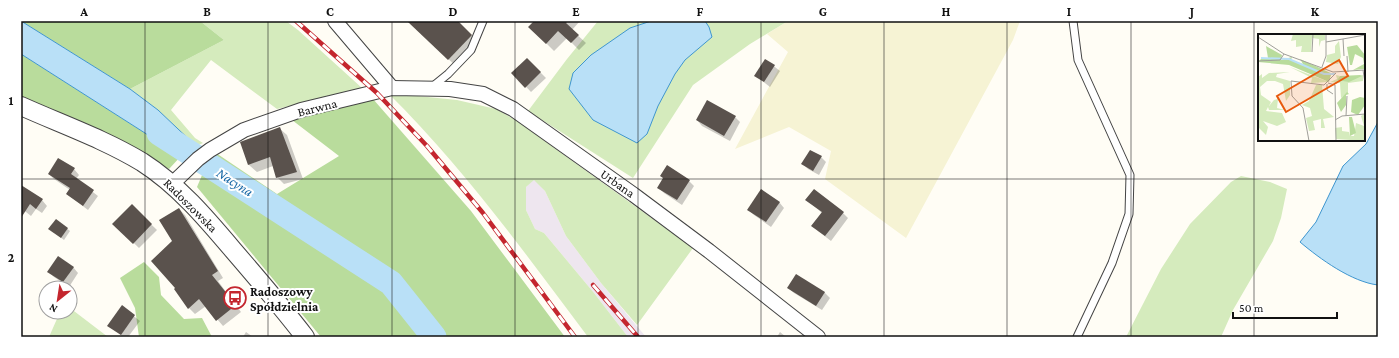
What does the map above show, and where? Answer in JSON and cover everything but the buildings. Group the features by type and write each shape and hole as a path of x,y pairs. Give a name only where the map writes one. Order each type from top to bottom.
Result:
{"street":[{"path":"334,21 392,88"},
{"name":"Urbana","path":"392,88 450,89 483,94 513,109 634,195 818,337"},
{"name":"Barwna","path":"172,184 198,158 244,130 301,110 392,88"},
{"name":"Radoszowska","path":"21,106 108,144 142,162 172,184 237,254 284,309 305,337"}],"lane":[{"path":"430,88 448,74 470,50 483,21"},
{"path":"1073,21 1078,60 1130,175 1129,214 1112,263 1077,337"}],"shaded area":[{"path":"788,21 1020,21 1013,40 906,238 825,179 831,151 789,127 735,149 788,52 767,34"},
{"path":"534,179 545,191 566,236 601,283 646,337 628,337 544,233 535,229 526,210 526,187"}],"green space":[{"path":"21,21 200,21 224,40 130,89"},
{"path":"200,21 286,21 362,88 277,109 211,60 171,110 195,138 203,143 196,146 158,110 130,89 224,40"},
{"path":"598,21 788,21 750,44 693,85 633,178 528,111"},
{"path":"21,54 181,156 169,169 109,137 21,96"},
{"path":"388,93 457,100 496,109 517,121 693,248 637,325 601,283 566,236 545,191 534,180 526,187 526,210 535,229 544,233 628,337 588,337 517,242 468,181 416,121"},
{"path":"373,99 471,211 565,337 440,337 394,281 211,163 216,153 277,194 339,156 292,120"},
{"path":"205,168 387,287 428,337 321,337 197,187"},
{"path":"1241,176 1270,182 1287,189 1281,218 1273,241 1233,310 1221,337 1126,337 1161,269 1190,224 1231,182"},
{"path":"144,262 159,277 161,295 184,319 202,318 212,337 139,337 135,308 120,278"},
{"path":"78,314 108,337 49,337 56,320 78,320"}],"water":[{"path":"21,21 130,89 158,110 196,146 181,156 21,54"},
{"path":"651,21 705,21 709,27 712,37 685,60 675,74 658,106 647,134 637,143 593,120 569,89 573,73 591,55 630,28"},
{"path":"1378,122 1378,285 1347,275 1300,242 1316,222 1343,166 1366,144"}],"waterway":[{"name":"Nacyna","path":"159,133 391,283 434,337"}],"railway":[{"path":"296,21 377,93 427,146 483,213 575,337"},
{"path":"593,285 638,337"}],"place":[{"name":"Radoszowy Spółdzielnia","path":"235,298"}]}
